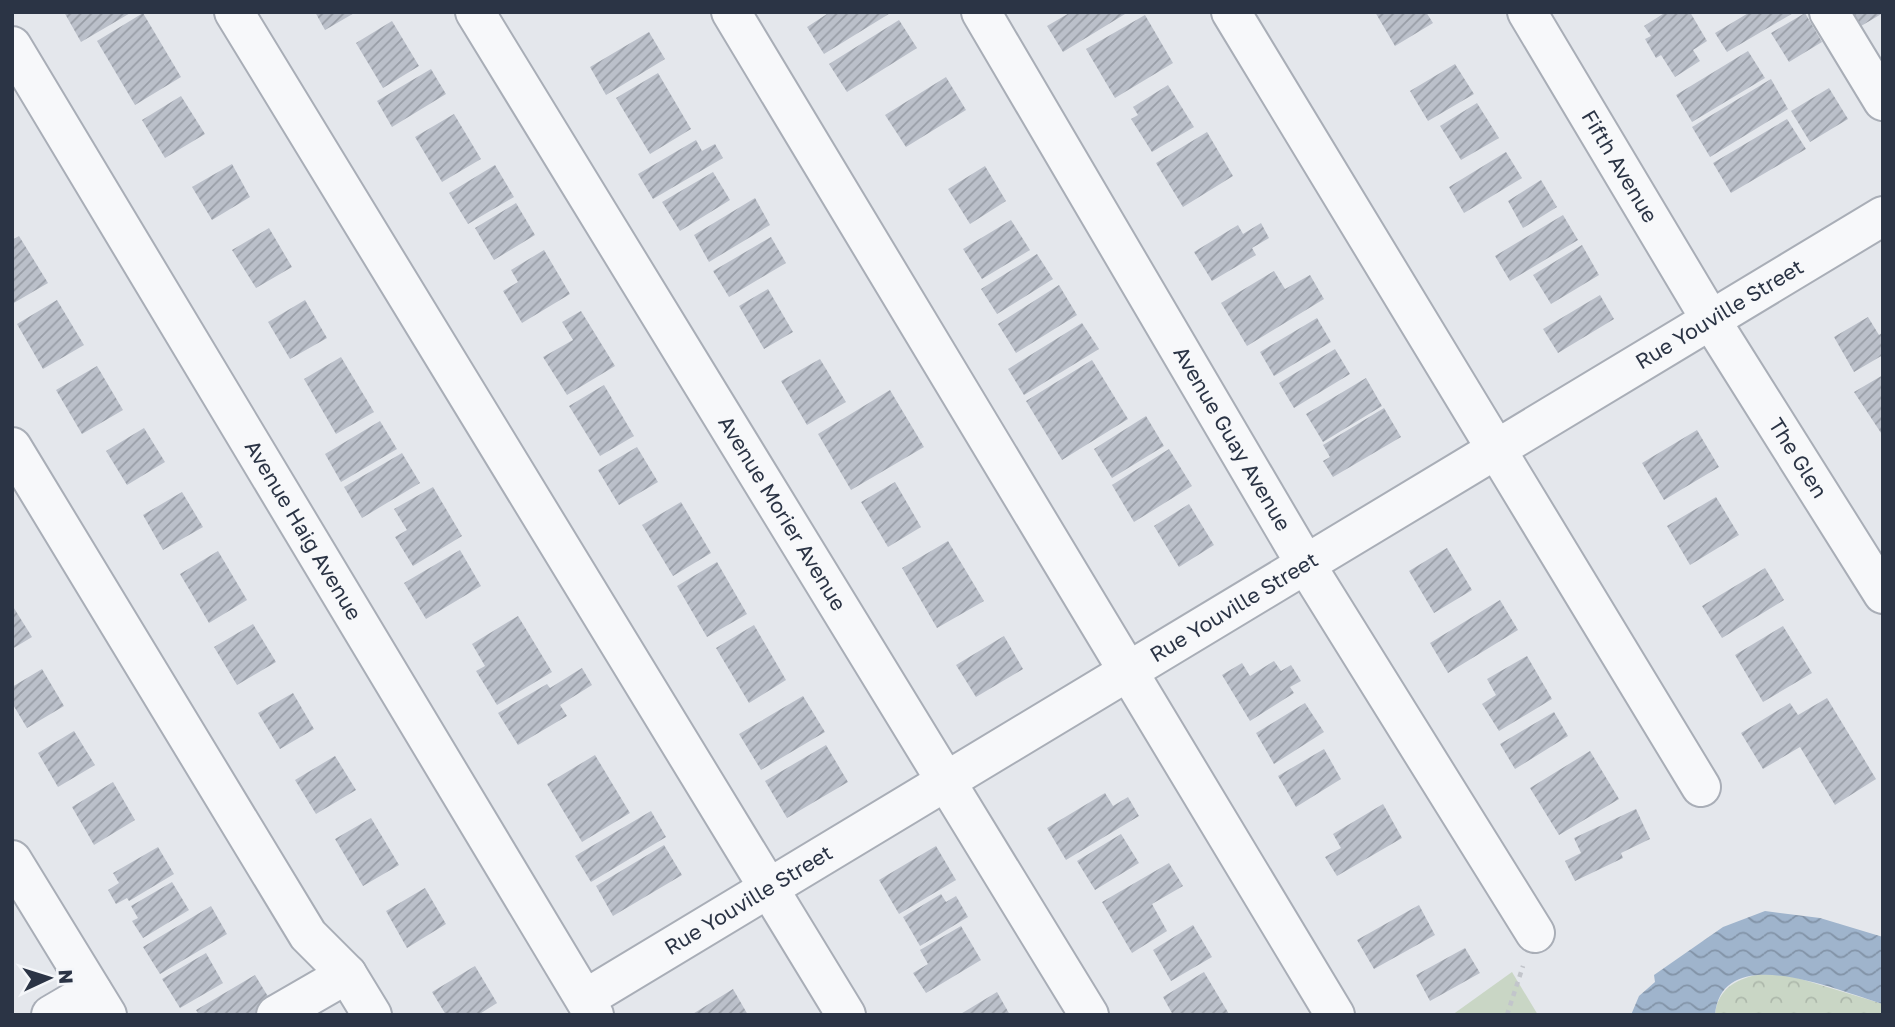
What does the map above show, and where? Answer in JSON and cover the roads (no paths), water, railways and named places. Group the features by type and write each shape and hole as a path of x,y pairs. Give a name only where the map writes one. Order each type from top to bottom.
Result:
{"street":[{"path":"234,12 846,1015"},
{"name":"Avenue Morier Avenue","path":"475,12 948,780 1089,1015"},
{"path":"731,12 1335,1015"},
{"name":"Avenue Guay Avenue","path":"981,12 1306,565 1535,933"},
{"path":"1231,12 1701,787"},
{"name":"Fifth Avenue","path":"1527,12 1712,322"},
{"path":"1829,12 1883,101"},
{"name":"Avenue Haig Avenue","path":"12,46 589,1007"},
{"name":"Rue Youville Street","path":"589,1007 769,888 1712,322 1883,216"},
{"name":"The Glen","path":"1712,322 1883,594"},
{"path":"12,447 308,935 347,974 372,1015"},
{"path":"12,860 99,1003 51,1015"},
{"path":"276,1015 347,974"}],"water":[{"path":"1765,911 1820,918 1883,937 1883,1004 1813,982 1786,976 1760,975 1738,980 1723,992 1715,1015 1631,1015 1639,996 1655,982 1654,975 1723,927"}]}
